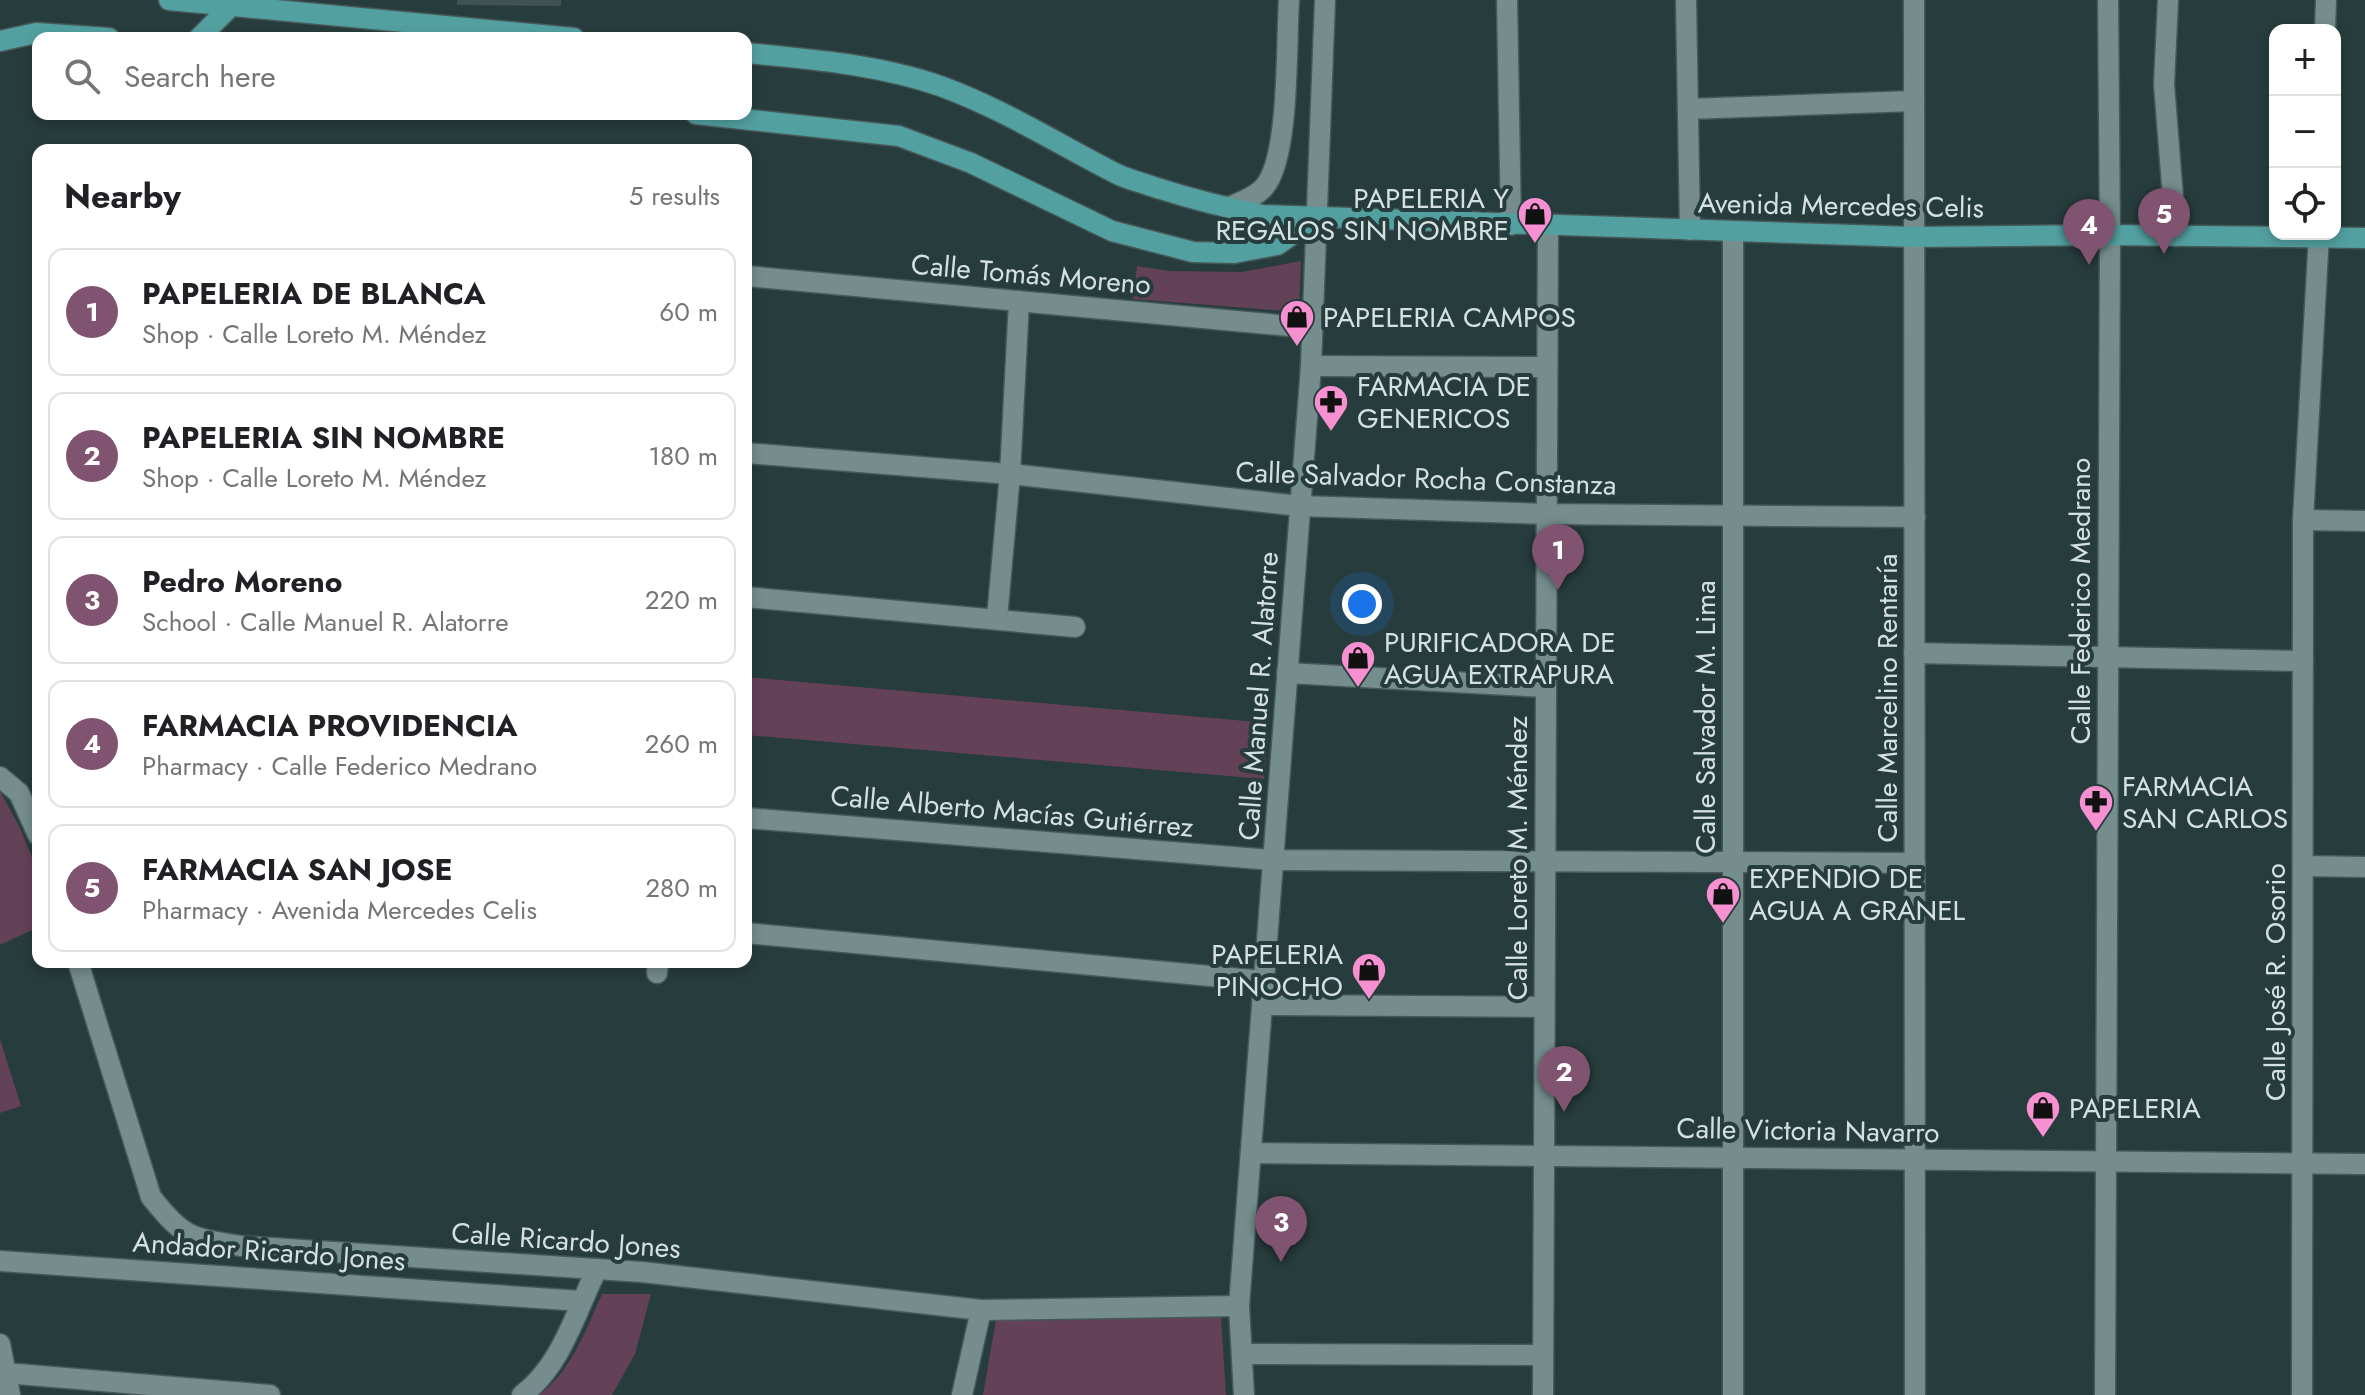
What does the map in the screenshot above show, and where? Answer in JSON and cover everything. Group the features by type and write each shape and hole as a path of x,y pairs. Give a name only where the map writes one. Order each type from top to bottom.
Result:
{"main road":[{"path":"169,0 512,32"},
{"path":"205,32 232,5"},
{"path":"0,42 32,34"},
{"path":"0,42 32,45"},
{"name":"Avenida Mercedes Celis","path":"752,54 895,73 940,86 982,102 1120,176 1227,208 1263,215 1913,237 2269,236"},
{"path":"751,120 899,136 971,163 1112,231 1193,252 1234,253 1277,245 1316,218"},
{"name":"Avenida Mercedes Celis","path":"2341,237 2365,238"}],"street":[{"path":"1227,208 1254,196 1265,187 1274,169 1283,105 1289,0"},
{"name":"Calle Manuel R. Alatorre","path":"1244,1395 1239,1306 1311,366 1325,0"},
{"path":"1507,0 1511,225"},
{"path":"1686,0 1690,230"},
{"name":"Calle Marcelino Rentaría","path":"1914,0 1915,1395"},
{"name":"Calle Federico Medrano","path":"2105,1395 2110,235 2108,0"},
{"path":"2168,0 2164,84 2176,236"},
{"path":"2325,24 2326,0"},
{"path":"1688,109 1914,101"},
{"name":"Calle Loreto M. Méndez","path":"1543,1395 1548,226"},
{"name":"Calle Salvador M. Lima","path":"1733,232 1733,1395"},
{"name":"Calle José R. Osorio","path":"2302,1395 2303,520 2318,240"},
{"name":"Calle Tomás Moreno","path":"752,277 1311,328"},
{"path":"997,618 1010,474 1019,301"},
{"path":"1311,366 1546,367"},
{"name":"Calle Salvador Rocha Constanza","path":"752,453 1010,474 1300,506 1546,514 1915,517"},
{"path":"2303,520 2365,521"},
{"path":"752,598 1075,627"},
{"path":"1914,653 2303,661"},
{"path":"1287,673 1545,687"},
{"path":"0,777 19,793 32,822"},
{"name":"Calle Alberto Macías Gutiérrez","path":"752,818 1273,860 1915,863"},
{"path":"2303,866 2365,867"},
{"path":"752,934 1264,981"},
{"name":"Calle Ricardo Jones","path":"80,968 151,1197 175,1227 202,1240 241,1246 597,1269 981,1310 1239,1306"},
{"path":"1262,1005 1544,1007"},
{"name":"Calle Victoria Navarro","path":"1251,1153 2365,1164"},
{"name":"Andador Ricardo Jones","path":"0,1261 581,1301"},
{"path":"522,1395 546,1373 558,1355 597,1269"},
{"path":"962,1395 981,1310"},
{"path":"0,1344 10,1395"},
{"path":"1242,1354 1543,1355"},
{"path":"5,1373 270,1395"}],"shaded area":[{"path":"1301,261 1299,312 1133,299 1137,266 1169,271 1242,272"},
{"path":"752,678 1269,723 1264,779 752,736"},
{"path":"0,791 32,857 32,930 0,945"},
{"path":"0,1039 21,1106 0,1113"},
{"path":"602,1294 651,1294 635,1354 612,1395 539,1395 569,1362"},
{"path":"1221,1317 1226,1395 983,1395 996,1319"}],"place":[{"name":"PAPELERIA Y REGALOS SIN NOMBRE","path":"1535,245"},
{"name":"FARMACIA SAN JOSE","path":"2164,254"},
{"name":"FARMACIA PROVIDENCIA","path":"2089,265"},
{"name":"PAPELERIA CAMPOS","path":"1297,348"},
{"name":"FARMACIA DE GENERICOS","path":"1331,433"},
{"name":"PAPELERIA DE BLANCA","path":"1558,590"},
{"name":"PURIFICADORA DE AGUA EXTRAPURA","path":"1358,689"},
{"name":"FARMACIA SAN CARLOS","path":"2096,833"},
{"name":"EXPENDIO DE AGUA A GRANEL","path":"1723,925"},
{"name":"PAPELERIA PINOCHO","path":"1369,1001"},
{"name":"PAPELERIA SIN NOMBRE","path":"1564,1112"},
{"name":"PAPELERIA","path":"2043,1139"},
{"name":"Pedro Moreno","path":"1281,1262"}]}
